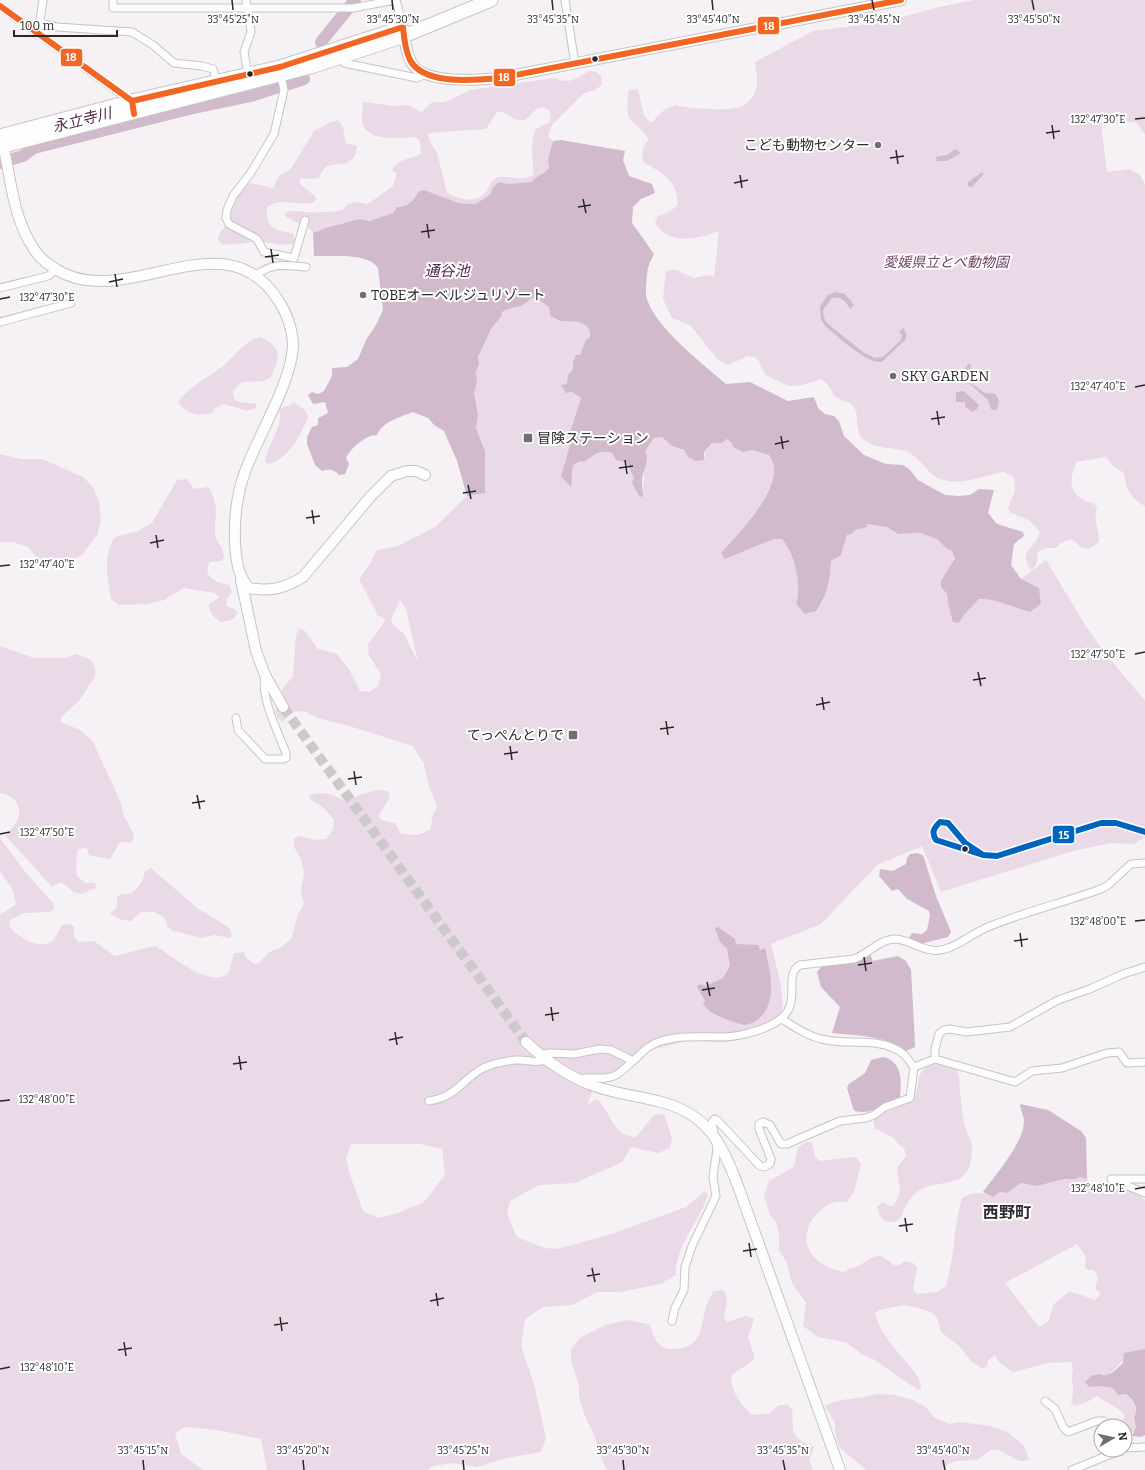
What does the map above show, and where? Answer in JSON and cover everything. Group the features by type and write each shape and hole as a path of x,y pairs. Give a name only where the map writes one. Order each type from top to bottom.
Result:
{"highway":[{"path":"218,87 248,74 280,67 404,32 467,0"},
{"path":"1,141 218,87 281,76 342,57 491,0"}],"street":[{"path":"38,33 43,0"},
{"path":"113,0 113,8 353,8 396,0 407,51 413,65 425,74 458,80 500,78 901,0"},
{"path":"246,0 246,8 251,32 244,52 248,74"},
{"path":"565,0 575,64"},
{"path":"0,6 38,33 133,107"},
{"path":"39,23 57,27 132,32 153,45 174,63 202,66 213,69 218,87"},
{"path":"342,57 344,63 417,78 425,74"},
{"path":"281,76 284,90 274,134 250,174 233,196 227,210 226,218 229,224 257,239 264,252 294,258 305,220"},
{"path":"1,141 17,214 25,234 34,250 56,270 65,275 86,281 107,282 197,264 216,263 236,266 254,276 268,287 278,300 291,330 293,346 290,364 284,382 246,470 237,500 234,522 236,552 252,638 265,675 283,707"},
{"path":"254,276 268,267 283,265 306,267"},
{"path":"0,288 48,276 56,270"},
{"path":"0,322 71,303"},
{"path":"241,580 249,588 258,590 275,589 290,585 303,577 371,496 391,476 407,471 416,471 425,475"},
{"path":"236,718 238,730 264,760 283,760 286,758 286,753 266,697 263,683 265,675"},
{"path":"578,1079 587,1076 604,1078 617,1075 647,1047 668,1040 691,1036 722,1037 747,1033 759,1030 782,1019 790,1008 792,1001 792,973 794,968 800,965 854,959 863,956 878,945 894,939 923,949 944,950 987,927 1004,920 1098,890 1107,886 1131,864 1145,863"},
{"path":"935,1059 940,1034 944,1030 950,1029 967,1032 1010,1027 1058,1000 1090,990 1123,974 1145,967"},
{"path":"672,1321 675,1308 684,1290 685,1267 692,1246 716,1196 713,1177 717,1149 712,1122 715,1119 760,1166 767,1166 770,1164 771,1159 759,1129 759,1124 763,1122 767,1122 770,1125 781,1144 787,1144 840,1121 866,1118 885,1107 910,1098 914,1067 902,1053 893,1048 866,1043 827,1040 802,1032 782,1019"},
{"path":"526,1042 543,1058 578,1079 596,1087 657,1101 688,1111 702,1121 715,1136 727,1155 840,1470"},
{"path":"429,1101 440,1099 452,1094 483,1069 495,1064 516,1060 540,1062 550,1053 574,1054 600,1049 610,1050 633,1061"},
{"path":"914,1067 935,1059 1015,1082 1032,1071 1062,1068 1107,1053 1119,1052 1127,1063 1145,1062"},
{"path":"1145,1179 1111,1179 1145,1193"},
{"path":"1045,1401 1055,1409 1063,1427 1068,1432 1093,1423"},
{"path":"1133,1447 1145,1446"},
{"path":"1072,1470 1101,1458"}],"green space":[{"name":"愛媛県立とべ動物園","path":"974,0 1145,0 1145,134 1136,122 1101,125 1107,172 1130,169 1140,175 1145,185 1145,506 1136,501 1130,493 1124,473 1112,465 1106,457 1077,462 1073,472 1072,488 1079,497 1093,503 1097,507 1096,521 1099,542 1089,549 1081,547 1073,540 1063,541 1056,548 1045,548 1038,552 1036,564 1031,570 1027,564 1026,558 1029,550 1040,533 1031,522 1010,513 1008,508 1015,491 1014,477 1004,472 959,481 941,479 933,475 912,454 903,450 879,447 862,438 858,430 857,415 854,407 834,396 829,386 821,379 803,385 789,386 766,375 757,358 748,356 728,365 718,360 690,325 672,318 663,299 666,272 673,269 694,278 710,275 714,278 719,231 701,237 684,239 676,238 661,230 655,223 658,216 669,212 677,206 676,191 673,185 663,174 644,163 642,156 643,150 649,139 630,119 627,109 629,90 638,89 644,115 651,123 664,110 676,105 690,108 708,109 740,107 745,105 751,99 757,85 755,62 813,31 884,22 939,7"},
{"path":"589,71 596,72 601,76 602,84 596,90 589,91 582,95 552,125 548,136 553,141 548,159 549,168 532,182 508,184 499,182 493,187 490,195 475,204 459,203 424,190 408,204 397,207 393,213 370,221 360,219 313,233 309,228 286,217 285,214 289,211 330,212 342,210 347,205 354,202 368,204 393,186 397,174 392,170 395,166 401,161 421,154 420,141 416,137 392,138 375,135 368,132 364,126 362,118 363,102 393,106 409,105 422,112 432,102 445,102 470,90 554,78 568,81 576,79","holes":["543,107 549,110 551,117 549,123 538,128 533,136 532,152 534,174 526,178 498,177 492,181 487,191 478,198 468,200 447,193 437,153 429,140 428,133 486,129 497,112 503,112 512,118 523,120 537,109"]},
{"path":"337,120 342,125 346,143 357,146 356,153 353,158 345,163 326,167 319,178 300,178 300,184 317,198 314,202 278,202 267,207 268,221 270,225 277,230 294,234 294,243 281,244 259,242 228,245 221,244 218,239 219,234 228,221 233,202 242,190 250,183 273,188 279,176 291,169 314,131"},
{"path":"531,297 536,298 549,307 550,316 565,321 582,323 588,327 590,337 578,357 569,378 566,393 572,392 581,398 570,431 572,438 568,455 564,462 573,479 571,469 574,464 581,461 584,462 597,453 607,452 612,453 616,460 627,463 642,491 644,460 647,446 652,440 659,436 673,446 684,451 688,457 706,457 704,453 712,443 722,443 727,439 769,455 773,463 774,470 772,483 768,493 754,515 721,553 725,559 774,539 782,539 791,553 798,579 798,597 796,604 805,614 816,610 823,602 831,569 831,561 841,555 847,535 855,530 866,527 867,524 887,527 898,534 920,533 937,539 947,549 952,551 955,557 941,581 941,587 947,594 948,603 959,623 964,615 979,599 998,602 1030,612 1041,604 1039,588 1021,579 1046,560 1085,625 1105,653 1145,701 1145,837 1134,844 1111,843 1073,851 941,892 922,846 877,865 821,924 771,944 780,981 783,1003 779,1026 764,1033 724,1042 687,1041 651,1050 619,1079 596,1081 587,1105 597,1099 621,1132 636,1137 654,1115 664,1114 672,1138 670,1148 658,1153 631,1147 622,1162 575,1183 539,1185 510,1201 507,1214 517,1237 544,1248 557,1249 609,1235 686,1207 705,1191 708,1195 679,1255 676,1265 676,1275 660,1284 620,1292 597,1292 572,1305 543,1307 525,1319 521,1346 534,1384 546,1438 541,1452 506,1458 477,1467 452,1463 433,1466 427,1470 267,1470 261,1439 217,1430 184,1427 175,1433 181,1454 203,1470 0,1470 0,915 16,904 13,890 0,871 0,838 26,873 54,904 54,909 50,912 24,913 10,920 9,926 21,937 38,944 49,943 55,938 62,925 70,924 74,927 74,936 78,942 94,941 115,956 156,946 181,963 201,974 211,977 220,977 227,974 234,953 244,952 247,959 254,964 259,963 269,952 280,948 292,938 297,917 304,904 301,892 304,873 301,859 294,847 294,839 300,836 316,840 326,839 333,830 334,820 325,809 311,800 309,795 319,793 328,794 345,801 367,792 384,790 389,792 390,797 378,816 381,820 395,823 401,834 418,835 430,830 433,815 437,807 428,783 424,764 413,746 346,725 317,718 303,711 293,712 282,722 278,718 275,710 283,688 293,676 296,635 299,629 304,630 318,649 337,654 350,671 360,691 369,692 378,686 381,674 369,656 368,644 385,621 383,617 378,616 359,579 370,564 377,550 395,547 435,527 467,496 485,493 485,451 476,428 478,415 474,393 477,382 476,372 479,364 478,357 491,329 501,317 502,312 520,306","holes":["400,600 406,609 418,662 404,634 393,624 391,619","351,1144 420,1144 442,1149 445,1175 424,1202 398,1213 378,1218 363,1211 346,1159"]},
{"path":"260,337 273,345 278,354 276,365 270,378 263,381 242,382 233,391 234,399 239,402 256,404 256,408 247,411 224,404 215,408 212,413 193,414 181,406 178,402 189,390 218,370 250,341"},
{"path":"293,402 305,410 308,417 288,452 276,461 269,464 265,462 266,456 279,423 279,412 281,408 291,405"},
{"path":"0,454 21,459 42,459 83,477 93,487 99,502 101,519 97,535 82,555 57,567 43,564 28,547 13,542 0,542"},
{"path":"187,479 194,489 209,487 214,500 216,512 215,535 224,554 224,558 221,561 210,562 207,572 215,581 229,585 232,592 226,600 227,606 234,609 238,613 232,620 221,622 211,613 209,604 219,598 215,593 184,588 164,600 147,604 119,605 111,599 107,560 108,552 115,537 138,531 152,523 177,480"},
{"path":"0,646 34,658 66,658 77,654 91,660 95,667 95,676 79,701 61,717 61,722 80,730 93,742 121,803 123,814 134,835 132,843 120,842 110,859 89,855 87,847 78,850 76,864 77,876 85,883 95,883 96,888 81,894 74,892 61,882 52,887 6,836 17,821 19,816 19,807 15,800 8,795 0,793"},
{"path":"151,868 196,907 229,928 232,936 229,938 215,935 201,938 171,930 167,926 164,917 154,912 141,912 131,921 122,920 110,914 117,907 117,898 119,895 130,894 135,890 143,880 144,872"},
{"path":"938,1064 957,1069 965,1126 972,1147 969,1166 964,1175 957,1180 929,1186 920,1190 909,1200 899,1220 887,1222 880,1215 877,1207 882,1202 890,1206 894,1206 900,1191 897,1167 906,1156 904,1148 900,1146 894,1138 874,1127 874,1120 877,1116 912,1101 921,1073 924,1069"},
{"path":"807,1142 812,1142 815,1157 820,1161 856,1157 861,1164 854,1192 847,1202 834,1202 824,1207 812,1220 808,1228 807,1235 807,1243 810,1251 818,1261 824,1265 843,1272 872,1258 880,1256 894,1266 901,1264 904,1261 913,1263 917,1267 913,1290 917,1294 937,1292 946,1286 951,1264 959,1209 962,1198 966,1196 974,1193 981,1193 993,1197 1000,1192 1007,1193 1021,1183 1037,1186 1065,1178 1076,1179 1079,1177 1087,1179 1090,1184 1112,1185 1127,1189 1140,1196 1145,1200 1145,1349 1130,1353 1108,1376 1089,1387 1099,1386 1113,1388 1118,1395 1126,1394 1135,1406 1137,1421 1136,1431 1133,1432 1133,1418 1123,1418 1124,1415 1120,1410 1097,1396 1087,1402 1075,1406 1071,1403 1073,1397 1073,1367 1071,1362 1048,1363 1013,1372 999,1362 995,1355 988,1360 987,1366 982,1369 971,1361 959,1346 941,1332 938,1320 933,1313 916,1307 903,1305 879,1310 875,1313 886,1337 918,1378 921,1389 918,1390 845,1342 818,1337 803,1326 806,1303 792,1283 787,1263 779,1250 779,1233 776,1222 770,1215 764,1195 769,1181 794,1167 798,1147","holes":["1077,1244 1086,1257 1085,1266 1087,1270 1094,1270 1098,1277 1095,1289 1100,1292 1098,1298 1094,1300 1069,1292 1054,1304 1048,1322 1039,1327 1005,1283"]},
{"path":"724,1290 727,1301 724,1316 727,1322 746,1316 754,1319 748,1337 755,1358 731,1376 735,1393 740,1402 752,1415 770,1413 779,1405 788,1405 792,1409 794,1433 800,1440 814,1447 809,1460 813,1470 607,1470 585,1416 579,1396 579,1385 571,1361 571,1349 581,1337 606,1325 627,1320 649,1324 657,1342 668,1349 683,1348 690,1345 698,1338 706,1308 713,1291"},
{"path":"877,1394 894,1395 913,1400 927,1408 933,1417 949,1424 959,1422 991,1426 1009,1433 1023,1445 1029,1459 1025,1461 1017,1460 999,1450 994,1449 976,1460 956,1461 951,1463 943,1470 866,1470 839,1447 835,1433 835,1423 825,1406 837,1401"}],"water":[{"name":"通谷池","path":"561,140 625,151 623,160 629,176 652,184 655,193 641,199 633,207 632,223 654,254 647,272 646,289 648,301 654,314 677,341 726,384 750,382 788,401 814,397 818,408 825,414 834,416 839,421 844,436 864,455 886,464 903,465 910,470 918,480 945,495 970,495 979,489 994,490 988,513 997,524 1023,532 1024,536 1014,544 1011,565 1021,579 1039,588 1041,604 1030,612 998,602 979,599 964,615 959,623 953,622 947,594 941,587 941,581 955,558 952,551 947,549 937,539 920,533 898,534 887,527 867,524 867,527 855,530 853,533 847,535 841,555 831,561 829,581 820,606 816,611 805,614 796,604 798,597 798,579 791,553 782,539 774,539 725,559 721,553 754,515 768,493 774,470 773,463 769,455 752,450 743,452 733,447 732,443 727,439 722,443 712,443 704,452 704,460 696,461 688,457 684,450 672,446 662,437 654,438 645,451 647,458 642,479 643,496 640,497 632,483 634,478 627,463 616,460 612,453 607,452 597,453 584,462 581,461 574,464 572,469 571,487 561,476 572,438 570,432 581,398 572,392 566,393 561,385 567,384 568,375 573,369 573,362 576,355 580,355 586,340 590,337 590,331 585,324 561,321 550,316 549,307 536,298 531,298 528,302 521,306 502,312 501,317 491,329 478,357 479,364 476,372 477,382 474,393 478,415 476,428 485,451 485,493 467,496 457,461 444,431 434,425 428,418 413,412 387,423 379,430 377,435 368,437 355,446 346,458 349,464 345,474 339,475 331,470 322,471 315,465 307,444 307,437 312,427 318,425 318,418 328,413 325,402 313,404 308,395 312,392 318,394 324,391 332,376 332,368 347,367 358,359 366,340 376,325 383,310 378,268 373,263 358,257 314,256 313,233 360,219 370,221 393,213 397,207 407,205 412,201 418,192 424,190 459,203 475,204 490,195 493,187 499,182 508,184 532,182 549,168 548,159 553,141"},
{"path":"955,149 961,153 947,161 937,161 936,157 947,155"},
{"path":"982,172 984,174 972,187 969,187 967,183"},
{"path":"836,292 845,294 854,305 850,309 843,300 839,298 832,298 823,310 824,318 827,323 863,352 875,358 882,357 901,340 902,335 899,332 903,328 906,333 906,339 882,362 868,359 860,354 825,326 821,319 820,306 828,295"},
{"path":"969,363 971,366 966,380 985,393 995,394 999,402 996,410 991,409 988,400 962,377 964,370"},
{"path":"964,391 979,405 977,409 972,412 965,406 965,402 956,402 956,392"},
{"path":"917,853 923,855 936,896 951,932 948,937 920,944 909,938 912,933 922,934 927,930 930,915 929,911 907,899 898,889 892,891 879,876 880,869 893,871 906,864 907,858 910,854"},
{"path":"718,927 735,939 736,944 758,945 760,950 765,948 769,967 771,996 764,1013 750,1024 738,1024 712,1013 703,1004 705,1001 697,987 699,984 706,986 723,978 730,966 727,949 720,942 715,928"},
{"path":"870,954 873,961 898,956 906,961 911,970 915,1047 906,1051 880,1039 832,1033 840,1007 821,987 817,972 823,965 859,961"},
{"path":"883,1057 889,1059 897,1067 901,1078 900,1097 867,1112 855,1111 847,1088 849,1084 865,1073 871,1060"},
{"path":"1020,1104 1048,1110 1081,1131 1086,1138 1087,1179 1079,1177 1076,1179 1064,1179 1037,1186 1021,1183 1007,1193 1000,1192 993,1197 983,1192 1008,1158 1019,1140 1024,1122"},
{"path":"1145,1349 1145,1435 1141,1437 1133,1436 1136,1427 1134,1417 1136,1414 1136,1408 1129,1396 1126,1394 1118,1395 1113,1388 1099,1386 1089,1387 1085,1382 1091,1376 1112,1373 1123,1363 1124,1353"}],"waterway":[{"name":"永立寺川","path":"321,42 355,0"},
{"name":"永立寺川","path":"289,84 304,79"},
{"name":"永立寺川","path":"13,159 23,156 34,148 189,109 251,96 278,87"}],"tunnel":[{"path":"283,707 526,1042"}],"transit line":[{"name":"18","path":"403,27 407,52 410,60 417,68 438,78 451,80 478,80 500,78 901,0"},
{"name":"18","path":"0,6 132,101 134,114"},
{"name":"18","path":"132,101 280,67 403,27"},
{"name":"15","path":"940,822 948,823 965,843 983,855 936,840 934,830 940,822"},
{"name":"15","path":"983,855 997,856 1101,823 1116,823 1145,832"}],"place":[{"name":"こども動物センター","path":"878,145"},
{"name":"TOBEオーベルジュリゾート","path":"363,295"},
{"name":"SKY GARDEN","path":"893,376"},
{"name":"冒険ステーション","path":"528,438"},
{"name":"てっぺんとりで","path":"573,735"}],"district":[{"name":"西野町","path":"1007,1212"}]}
